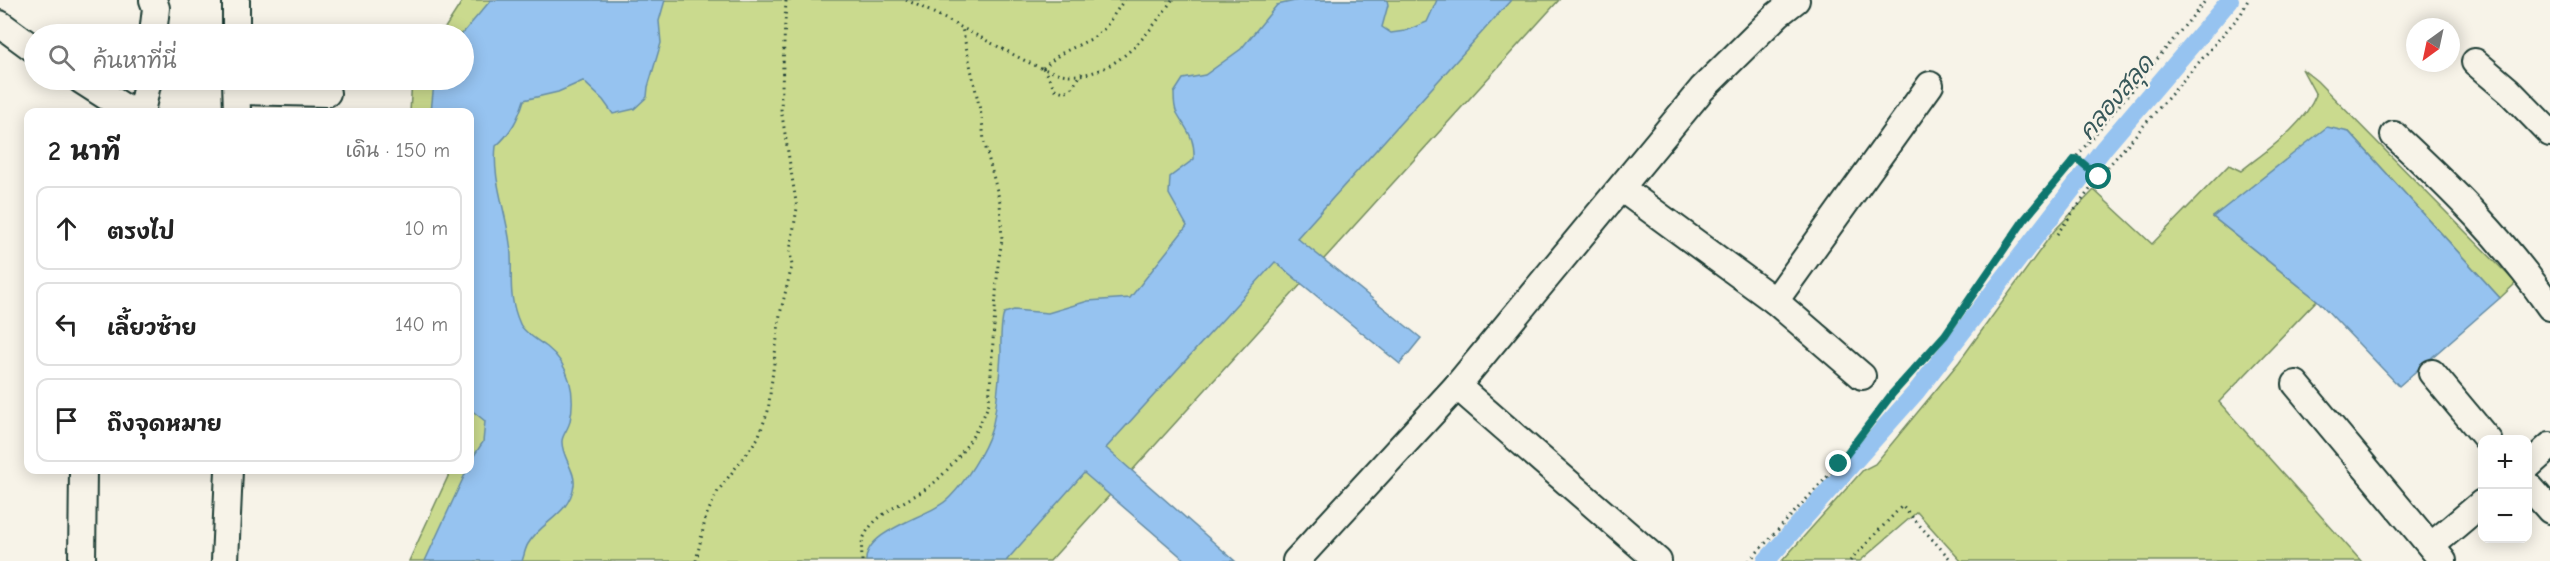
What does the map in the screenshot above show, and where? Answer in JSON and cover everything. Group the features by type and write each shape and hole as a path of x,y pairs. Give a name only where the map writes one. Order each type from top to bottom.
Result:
{"street":[{"path":"153,0 156,8 154,24"},
{"path":"236,0 236,24"},
{"path":"1296,561 1457,386 1702,89 1778,14 1796,0"},
{"path":"0,24 24,42"},
{"path":"2475,62 2509,91 2550,134"},
{"path":"1775,301 1930,85"},
{"path":"96,90 124,108"},
{"path":"142,108 146,90"},
{"path":"237,94 327,93"},
{"path":"2394,135 2468,205 2517,261 2550,307"},
{"path":"1620,188 1775,301 1862,376"},
{"path":"2432,373 2484,435"},
{"path":"2296,384 2437,553 2478,507"},
{"path":"1457,386 1658,561"},
{"path":"2532,462 2550,446"},
{"path":"82,561 83,474"},
{"path":"225,561 229,474"},
{"path":"2532,489 2550,510"}],"path":[{"path":"696,561 706,516 718,491 758,438 768,411 780,314 792,266 790,251 797,208 781,109 786,0"},
{"path":"906,0 1043,68 1070,75 1099,70 1127,53 1151,30 1172,0"},
{"path":"1043,68 1060,54 1093,38 1105,28 1124,0"},
{"path":"1749,561 1839,464 1892,394 1945,335 2024,220 2206,0"},
{"path":"2057,234 2098,177 2241,14 2243,3 2248,0"},
{"path":"862,561 862,543 870,527 899,504 934,484 983,420 989,403 998,264 1002,240 1000,202 984,141 982,119 962,28"},
{"path":"1043,68 1055,89 1064,92 1071,89 1082,73"},
{"path":"2075,159 2098,177"},
{"path":"1850,561 1902,506 1952,561"}],"green space":[{"path":"463,0 1559,0 1050,561 409,561 449,474 474,474 474,108 410,108 411,90 474,90 474,24 447,24"},
{"path":"2302,69 2317,81 2516,283 2500,298 2349,132 2213,217 2317,300 2219,402 2361,561 1961,561 1917,512 1860,561 1782,561 1863,470 1875,464 1959,362 2054,231 2094,190 2152,244 2229,165 2241,171 2293,128 2310,107 2316,95"}],"water":[{"path":"491,0 665,0 659,21 661,43 647,97 634,109 613,114 603,100 583,81 558,92 524,100 513,125 496,146 496,171 510,244 512,293 516,313 525,331 547,347 561,362 569,381 572,401 569,424 562,441 574,480 571,495 561,511 534,536 527,546 522,561 425,561 465,474 474,474 474,456 483,442 485,421 474,412 474,108 431,108 433,90 474,90 474,24 471,24"},
{"path":"1299,0 1387,0 1388,5 1382,27 1391,33 1405,31 1427,22 1437,0 1511,0 1297,238 1421,338 1400,364 1275,262 1106,448 1235,561 1186,561 1084,473 1006,561 866,561 869,550 876,540 901,524 941,504 950,497 974,466 988,439 995,415 1004,313 1014,310 1048,313 1088,301 1130,298 1187,226 1169,194 1170,177 1194,159 1192,140 1176,111 1174,93 1183,79 1205,75 1241,49 1277,5"},
{"path":"2327,127 2349,132 2500,298 2399,386 2317,300 2213,217"}],"waterway":[{"name":"คลองสลุด","path":"1766,561 1916,392 2104,148 2230,0"}],"route":[{"path":"1839,464 1892,394 1945,335 2024,220 2075,159 2099,177"}]}
